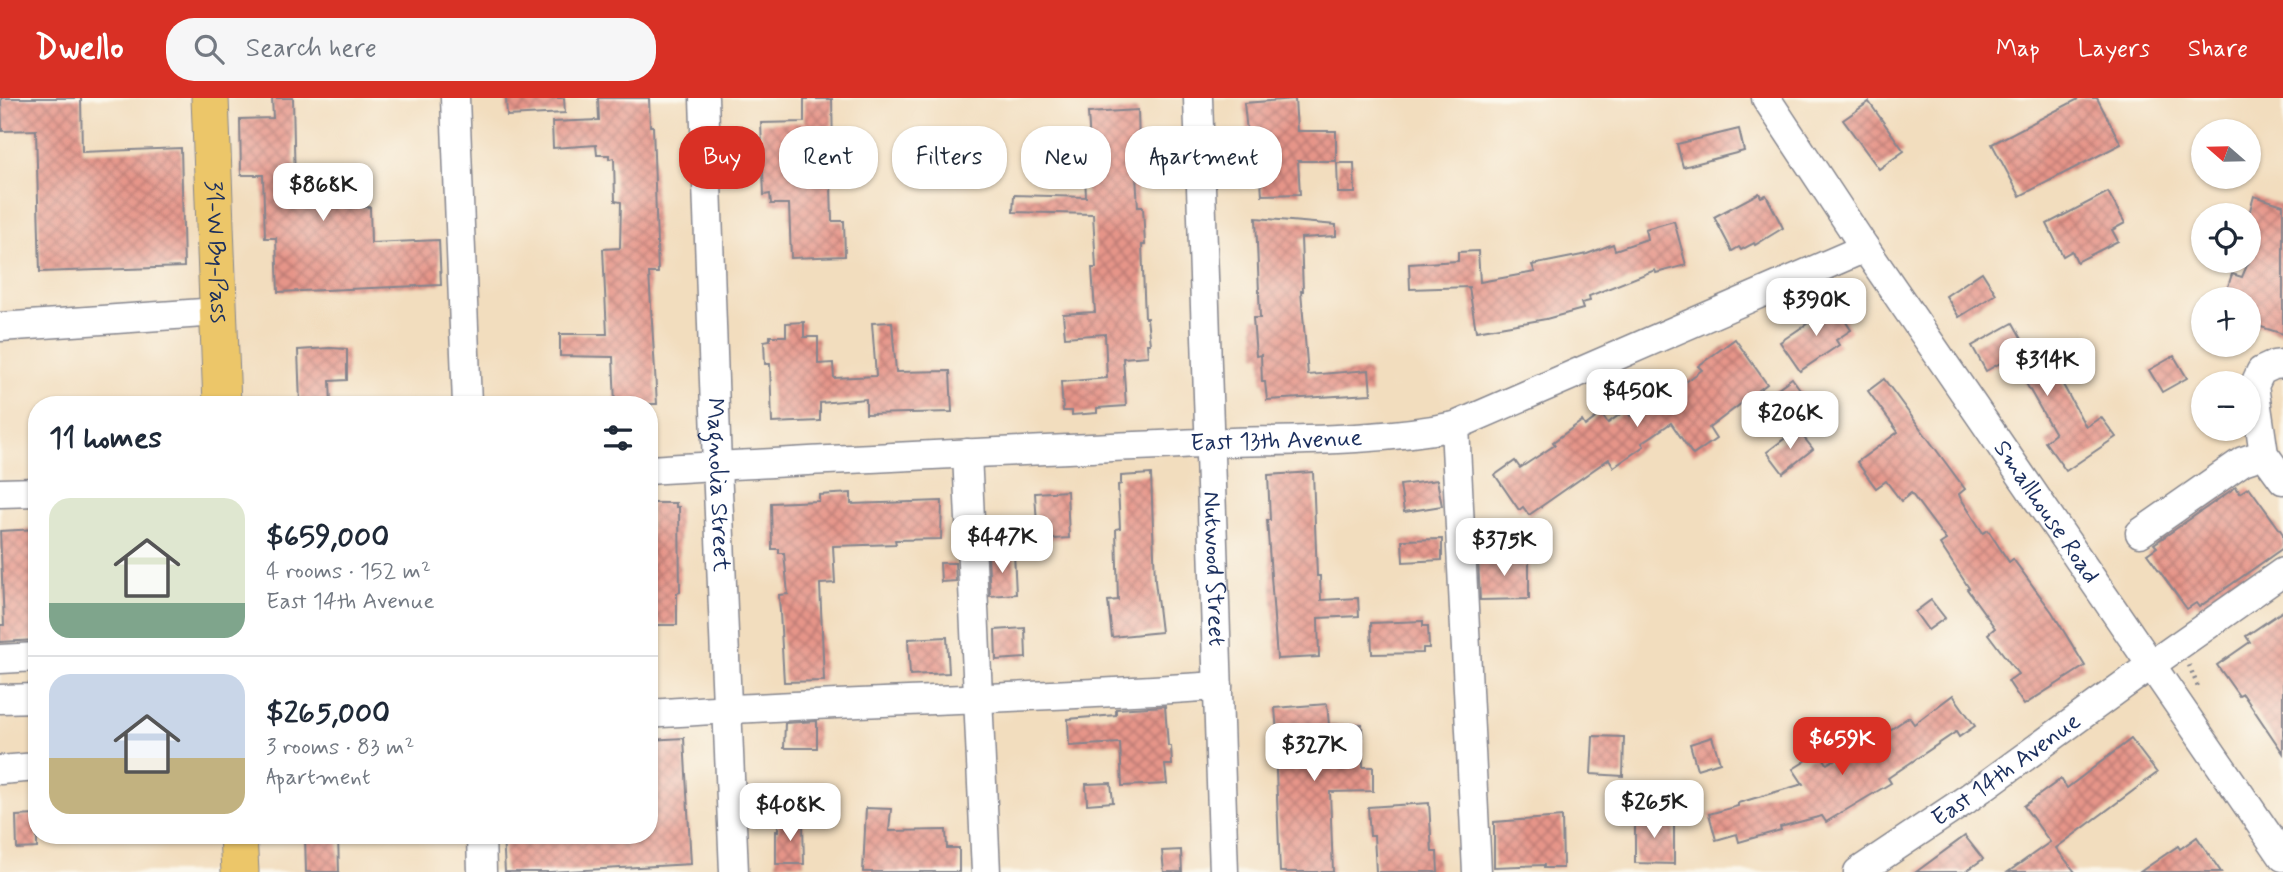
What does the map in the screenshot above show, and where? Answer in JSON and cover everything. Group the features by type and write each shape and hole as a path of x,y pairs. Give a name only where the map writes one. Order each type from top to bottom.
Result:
{"main road":[{"name":"31-W By-Pass","path":"210,98 222,396"},
{"path":"238,844 240,872"}],"street":[{"path":"456,98 467,396"},
{"name":"Magnolia Street","path":"704,98 734,872"},
{"name":"Nutwood Street","path":"1199,98 1224,872"},
{"name":"Smallhouse Road","path":"1766,98 1865,248 2283,857"},
{"name":"East 13th Avenue","path":"658,469 1210,442 1340,439 1425,432 1455,426 1865,248"},
{"path":"0,327 218,312"},
{"path":"2283,364 2261,371 2254,386 2264,454 2283,480"},
{"path":"1455,426 1477,872"},
{"path":"967,453 986,872"},
{"path":"2140,533 2243,461 2264,454"},
{"path":"0,493 28,492"},
{"name":"East 14th Avenue","path":"1858,872 1967,799 2151,665 2280,580"},
{"path":"0,659 28,657"},
{"path":"658,713 1072,696 1218,686"},
{"path":"0,699 28,698"},
{"path":"0,770 28,768"},
{"path":"481,844 482,872"}],"building":[{"path":"1,98 81,98 82,152 181,148 184,267 40,272 36,130 2,131"},
{"path":"272,98 293,98 295,187 334,186 334,208 370,207 371,243 439,240 441,285 278,292 276,238 265,238 263,175 241,175 240,119 273,118"},
{"path":"506,98 564,98 565,113 507,116"},
{"path":"598,98 649,98 650,126 653,126 658,273 649,273 657,396 615,396 613,357 560,356 560,334 607,334 603,249 620,248 621,202 615,201 614,158 597,155 596,145 553,148 552,122 599,120"},
{"path":"2080,98 2097,98 2121,144 2020,196 1992,144"},
{"path":"804,99 832,99 833,126 779,126 779,189 831,189 832,221 844,221 845,256 791,258 789,204 771,204 770,194 764,195 765,126 761,126 761,123 804,122"},
{"path":"1295,99 1297,131 1336,131 1336,161 1298,161 1300,194 1262,195 1262,189 1282,189 1282,126 1246,126 1244,103"},
{"path":"1869,102 1904,151 1879,169 1843,120"},
{"path":"1138,110 1138,126 1125,126 1125,189 1137,189 1138,207 1143,207 1145,318 1150,344 1147,344 1148,356 1123,358 1126,406 1097,408 1097,413 1072,415 1072,411 1063,411 1061,382 1107,378 1105,334 1065,337 1063,314 1095,312 1092,268 1096,268 1093,214 1013,212 1014,195 1086,197 1086,189 1111,189 1111,126 1089,126 1088,113"},
{"path":"1739,129 1744,151 1683,167 1677,144"},
{"path":"1337,163 1354,163 1355,193 1338,193"},
{"path":"2108,192 2125,223 2112,230 2118,241 2077,262 2072,251 2063,256 2047,224"},
{"path":"1759,193 1761,197 1766,195 1783,228 1755,245 1754,243 1741,250 1739,247 1732,251 1714,217"},
{"path":"2254,196 2283,205 2283,334 2261,327 2261,287 2228,287 2232,274 2242,277 2244,273 2261,273 2261,203 2252,203"},
{"path":"1256,218 1336,225 1336,236 1301,238 1301,291 1308,375 1369,370 1371,394 1267,400 1265,382 1262,382 1261,355 1256,356 1253,318 1260,318"},
{"path":"1674,221 1686,265 1656,273 1655,270 1589,296 1590,301 1581,303 1583,309 1546,319 1476,331 1469,287 1410,289 1409,264 1458,261 1458,252 1478,251 1480,282 1535,272 1532,265 1587,254 1613,244 1615,250 1647,239 1645,229"},
{"path":"1982,272 1996,294 1959,317 1946,296"},
{"path":"1835,305 1851,330 1836,340 1839,345 1800,371 1780,342"},
{"path":"804,322 804,337 818,337 818,364 833,363 834,378 876,376 872,323 892,322 896,372 950,371 952,412 866,414 866,399 820,403 820,421 772,423 770,364 765,364 764,341 770,340 770,336 786,336 786,323"},
{"path":"2013,323 2038,368 2050,361 2086,427 2101,417 2116,437 2066,471 2045,442 2055,434 2011,357 1986,371 1972,346"},
{"path":"1735,339 1767,384 1709,428 1716,439 1693,455 1671,423 1614,467 1609,459 1529,515 1523,507 1519,510 1495,475 1515,461 1520,468 1555,445 1553,442 1582,421 1585,426 1601,414 1608,423 1626,410 1630,416 1670,388 1672,392 1702,370 1698,366"},
{"path":"347,349 347,380 330,381 331,396 300,396 298,350"},
{"path":"2174,356 2187,378 2162,392 2149,370"},
{"path":"1792,378 1810,403 1792,417 1774,391"},
{"path":"1884,379 1965,489 1959,494 1960,497 1983,533 1988,530 2009,562 2013,559 2052,612 2085,666 2024,705 2008,681 2018,674 1988,634 1995,628 1940,544 1946,540 1911,493 1901,501 1886,481 1876,488 1857,462 1898,432 1868,391"},
{"path":"1797,429 1813,449 1783,473 1767,452"},
{"path":"1313,472 1317,576 1320,576 1321,600 1358,598 1359,616 1318,618 1319,657 1277,659 1267,520 1270,520 1268,475"},
{"path":"1151,474 1155,581 1161,632 1112,637 1108,601 1118,600 1118,485 1121,484 1121,476"},
{"path":"1437,480 1442,506 1404,512 1400,485"},
{"path":"2236,487 2240,493 2249,487 2283,534 2283,548 2199,607 2196,603 2187,609 2147,554 2157,547 2154,544"},
{"path":"1067,491 1069,538 1038,540 1035,493"},
{"path":"851,493 851,504 942,501 941,539 833,546 835,583 820,584 824,681 784,682 779,595 788,594 784,553 779,553 779,549 772,549 771,503 819,501 819,495"},
{"path":"658,503 676,503 676,507 679,507 680,592 677,593 677,625 658,625"},
{"path":"28,529 28,640 0,642 0,625 4,625 0,531"},
{"path":"1442,539 1442,560 1403,562 1402,540"},
{"path":"1014,553 1016,594 990,596 988,555"},
{"path":"1529,557 1529,599 1480,600 1478,558"},
{"path":"940,563 955,563 956,581 941,582"},
{"path":"1931,600 1945,618 1928,630 1915,612"},
{"path":"2283,611 2283,753 2243,694 2239,696 2217,665 2250,642 2246,636"},
{"path":"1423,621 1423,626 1428,626 1429,648 1423,648 1423,653 1372,654 1371,623"},
{"path":"1025,628 1026,658 996,660 995,630"},
{"path":"947,637 949,673 910,675 908,639"},
{"path":"1953,695 1975,726 1959,737 1956,732 1888,778 1891,783 1826,822 1822,816 1739,842 1737,834 1716,840 1709,814 1803,784 1793,769 1820,752 1827,764 1866,741 1868,745 1909,717 1914,724"},
{"path":"1327,704 1329,725 1362,724 1363,767 1373,767 1373,791 1330,792 1333,872 1280,872 1275,708"},
{"path":"1165,706 1172,765 1165,765 1167,784 1122,786 1120,743 1069,746 1068,719 1116,715 1116,709"},
{"path":"817,721 817,748 784,748 785,723"},
{"path":"1593,736 1624,737 1623,776 1591,774"},
{"path":"1712,737 1720,762 1697,769 1690,744"},
{"path":"684,738 691,864 505,872 503,844 658,844 658,739"},
{"path":"2131,739 2157,773 2056,848 2075,872 2008,872 2050,842 2024,806 2061,779 2067,788"},
{"path":"1111,783 1113,802 1087,804 1086,784"},
{"path":"1429,803 1432,852 1437,852 1438,872 1376,872 1374,836 1370,836 1368,807"},
{"path":"866,808 891,809 889,831 946,830 947,848 959,848 959,872 863,872"},
{"path":"28,815 28,844 37,844 37,848 17,849 16,816"},
{"path":"1635,815 1666,815 1665,822 1674,822 1674,864 1635,863"},
{"path":"1562,817 1563,868 1544,868 1544,865 1494,867 1494,822"},
{"path":"778,822 803,822 804,864 776,864"},
{"path":"1965,836 1983,859 1965,872 1916,872"},
{"path":"2197,837 2221,872 2140,872 2178,846 2180,849"},
{"path":"305,844 338,844 339,872 306,872"},
{"path":"1181,850 1182,872 1164,872 1162,851"}]}
